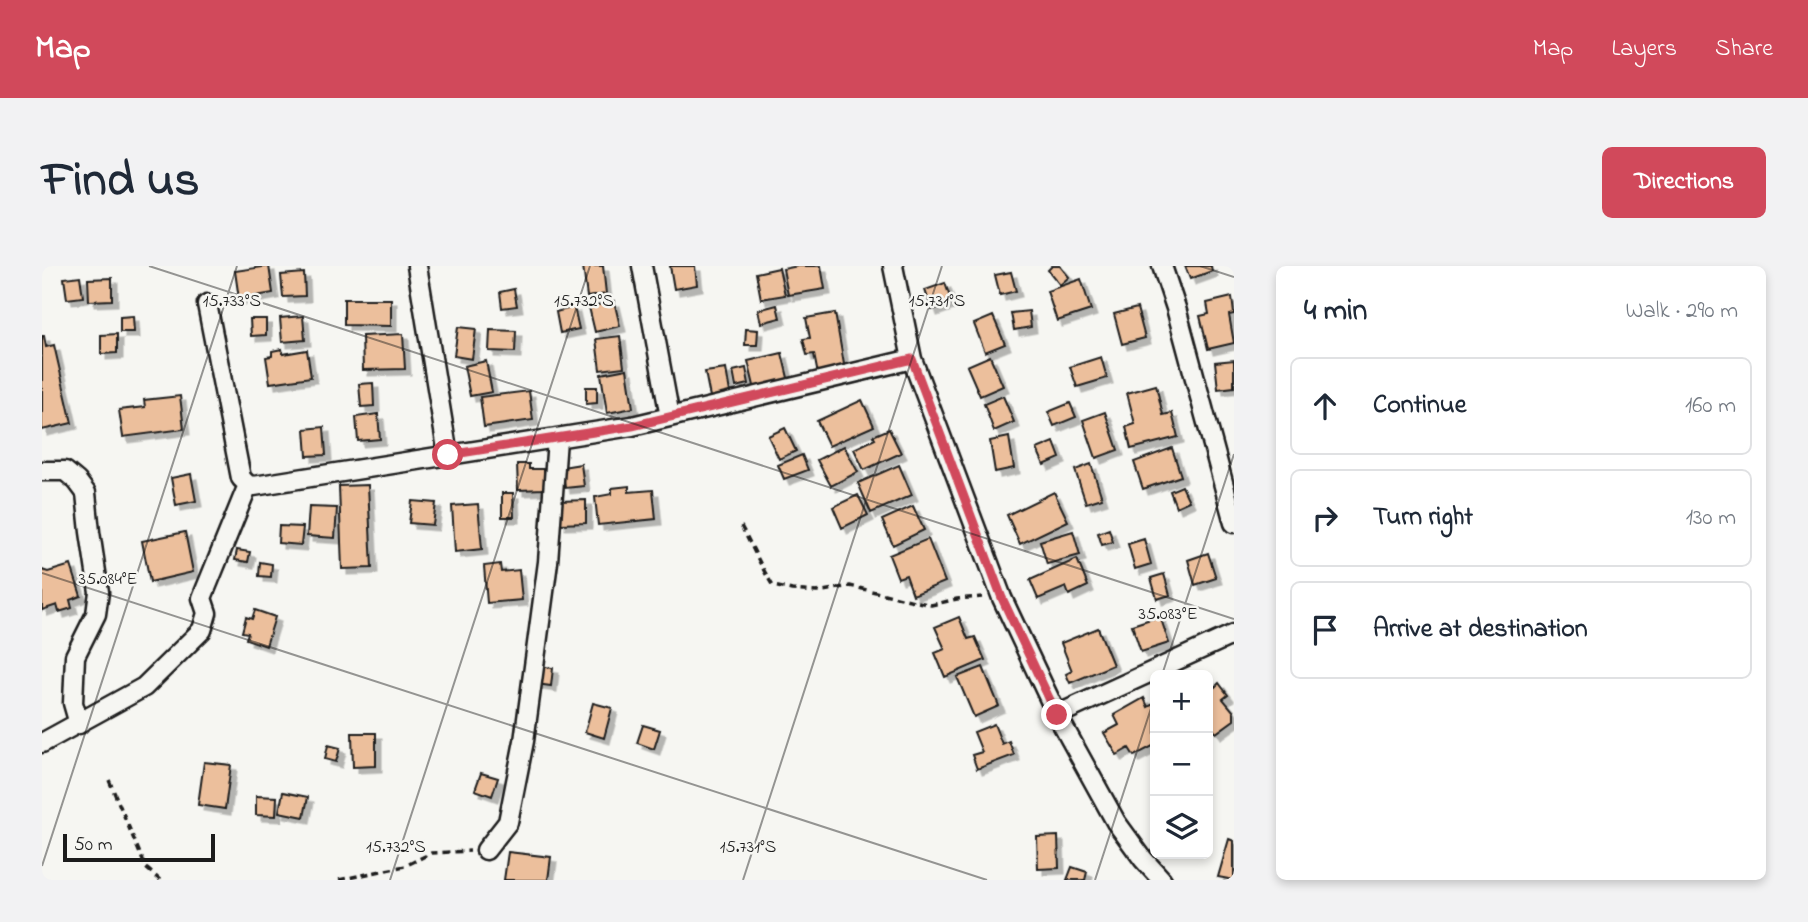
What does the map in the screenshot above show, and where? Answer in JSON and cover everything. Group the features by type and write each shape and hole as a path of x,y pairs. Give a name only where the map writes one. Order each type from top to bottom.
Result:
{"street":[{"path":"417,266 448,455"},
{"path":"642,266 670,417"},
{"path":"893,266 912,359 1002,598 1057,715 1116,822 1162,880"},
{"path":"1162,266 1176,308 1234,523"},
{"path":"207,304 241,478 248,485 254,486 632,426 912,359"},
{"path":"486,850 508,822 524,741 548,562 557,439"},
{"path":"42,471 65,471 86,493 99,592 96,614 75,656 73,703 79,724"},
{"path":"42,743 144,687 202,630 207,613 202,598 248,485"},
{"path":"1057,715 1234,634"}],"path":[{"path":"741,526 773,586 817,592 850,586 931,605 957,599 1002,598"},
{"path":"109,780 146,868 160,880"},
{"path":"339,880 405,866 431,853 486,850"}],"building":[{"path":"269,266 273,293 239,299 235,271"},
{"path":"583,266 603,266 606,294 587,297"},
{"path":"670,266 695,266 697,285 674,289"},
{"path":"821,266 825,289 788,295 783,269"},
{"path":"1052,266 1060,266 1069,277 1060,285 1048,270"},
{"path":"1185,266 1211,266 1212,271 1190,279"},
{"path":"779,268 785,295 761,299 756,273"},
{"path":"1011,272 1016,291 1000,295 995,275"},
{"path":"304,273 305,296 283,297 281,275"},
{"path":"80,276 83,297 67,299 64,278"},
{"path":"112,278 112,300 89,301 88,279"},
{"path":"1081,279 1091,310 1057,321 1047,291"},
{"path":"945,283 952,303 932,310 925,290"},
{"path":"514,289 517,306 502,308 500,292"},
{"path":"1232,297 1234,314 1229,315 1234,343 1208,349 1200,316 1209,314 1207,303"},
{"path":"344,299 391,299 391,326 344,325"},
{"path":"614,301 620,326 595,332 589,307"},
{"path":"777,305 780,318 761,323 758,310"},
{"path":"574,307 579,329 560,333 556,312"},
{"path":"1137,308 1145,338 1122,344 1114,314"},
{"path":"1029,311 1031,327 1014,330 1011,313"},
{"path":"835,313 845,370 818,375 814,354 807,355 803,339 810,338 806,318"},
{"path":"133,316 134,332 120,332 120,317"},
{"path":"303,316 305,340 282,342 280,318"},
{"path":"993,316 1005,344 985,352 974,324"},
{"path":"250,319 266,319 266,335 251,336"},
{"path":"458,327 476,329 472,359 454,356"},
{"path":"746,329 758,330 757,345 745,345"},
{"path":"490,330 516,331 515,352 489,351"},
{"path":"117,334 117,353 101,354 101,335"},
{"path":"403,334 405,369 363,370 362,336"},
{"path":"42,336 46,347 54,345 72,423 42,430"},
{"path":"620,336 624,367 600,370 596,339"},
{"path":"282,349 283,354 307,350 311,377 270,383 266,357 272,356 272,351"},
{"path":"782,353 789,382 755,390 748,361"},
{"path":"990,356 1003,386 980,396 967,366"},
{"path":"1101,357 1107,378 1077,387 1070,367"},
{"path":"1234,360 1234,387 1218,389 1215,362"},
{"path":"486,361 492,392 470,396 464,366"},
{"path":"746,368 749,384 736,387 733,371"},
{"path":"627,369 633,408 607,413 601,374"},
{"path":"726,369 731,398 711,402 705,372"},
{"path":"373,383 374,406 361,407 359,384"},
{"path":"1156,385 1163,415 1172,413 1178,437 1131,449 1126,427 1135,424 1127,393"},
{"path":"586,387 597,387 597,403 586,404"},
{"path":"529,391 533,420 484,427 480,397"},
{"path":"180,396 184,429 123,437 119,410 145,407 144,400"},
{"path":"1003,396 1014,422 994,431 984,404"},
{"path":"862,400 874,426 829,446 817,421"},
{"path":"1070,403 1076,417 1054,426 1048,412"},
{"path":"1105,412 1118,450 1096,458 1083,420"},
{"path":"378,414 380,439 358,441 356,417"},
{"path":"324,427 326,455 307,456 305,429"},
{"path":"785,428 796,451 779,459 768,436"},
{"path":"889,429 901,453 864,470 854,449"},
{"path":"1009,437 1014,468 995,472 990,441"},
{"path":"1054,442 1060,458 1044,465 1037,449"},
{"path":"844,446 858,472 831,486 817,460"},
{"path":"1172,448 1181,476 1143,489 1134,462"},
{"path":"802,455 808,470 784,479 778,465"},
{"path":"517,464 529,464 529,469 544,469 544,489 518,490"},
{"path":"581,464 584,486 565,488 562,467"},
{"path":"1091,464 1102,498 1086,503 1075,470"},
{"path":"899,465 912,495 871,513 858,483"},
{"path":"191,474 196,501 176,505 171,478"},
{"path":"368,485 372,568 342,569 339,486"},
{"path":"629,486 629,492 653,490 656,519 598,525 595,497 612,494 612,488"},
{"path":"1182,486 1189,501 1176,507 1170,491"},
{"path":"1054,492 1068,521 1020,544 1007,515"},
{"path":"502,493 513,493 514,517 502,517"},
{"path":"858,495 868,515 842,528 833,507"},
{"path":"586,500 586,523 560,524 560,501"},
{"path":"412,501 436,503 433,525 409,523"},
{"path":"478,504 482,549 455,552 452,506"},
{"path":"913,506 924,530 893,545 882,520"},
{"path":"309,507 337,508 335,538 307,536"},
{"path":"279,526 303,527 301,545 278,543"},
{"path":"1109,529 1113,542 1102,545 1098,533"},
{"path":"1073,531 1080,555 1047,564 1040,541"},
{"path":"185,532 193,572 150,582 142,541"},
{"path":"928,539 945,582 913,595 906,575 898,578 889,555"},
{"path":"1144,539 1151,564 1135,569 1128,544"},
{"path":"237,550 250,552 248,562 235,560"},
{"path":"1208,553 1216,578 1195,585 1188,560"},
{"path":"1077,559 1088,586 1069,595 1066,587 1038,599 1030,580"},
{"path":"260,562 272,564 271,577 259,576"},
{"path":"500,564 501,572 519,570 522,600 487,603 484,566"},
{"path":"71,565 81,596 70,600 72,608 59,612 57,605 42,610 42,570 48,572"},
{"path":"1164,574 1170,595 1157,599 1151,578"},
{"path":"255,610 275,617 266,646 246,639 248,633 242,632 246,617 252,619"},
{"path":"1160,616 1169,643 1141,652 1132,625"},
{"path":"959,617 968,639 975,637 985,660 945,677 935,653 945,649 935,627"},
{"path":"1098,628 1113,665 1070,683 1066,674 1072,671 1061,643"},
{"path":"538,666 553,668 551,686 536,684"},
{"path":"983,667 999,706 974,717 957,677"},
{"path":"1219,683 1228,695 1223,699 1234,712 1234,720 1216,733 1213,729 1213,684 1215,687"},
{"path":"1144,698 1148,707 1150,706 1150,748 1134,756 1129,748 1117,755 1104,733 1119,725 1114,715"},
{"path":"593,703 612,708 604,738 585,732"},
{"path":"994,724 1002,744 1009,741 1014,755 977,769 972,755 982,752 974,732"},
{"path":"643,725 660,730 654,749 637,743"},
{"path":"352,733 376,733 376,766 353,767"},
{"path":"328,745 340,748 336,762 325,759"},
{"path":"204,762 231,765 225,809 198,805"},
{"path":"481,773 498,778 492,796 475,790"},
{"path":"283,792 308,797 304,817 279,812"},
{"path":"256,796 277,797 276,816 256,815"},
{"path":"1058,836 1059,868 1038,869 1037,837"},
{"path":"1229,839 1234,841 1234,880 1218,877"},
{"path":"508,852 551,857 548,880 504,880"},
{"path":"1072,867 1087,872 1085,880 1067,880"}],"route":[{"path":"448,455 632,426 912,359 1002,598 1057,715"}]}
